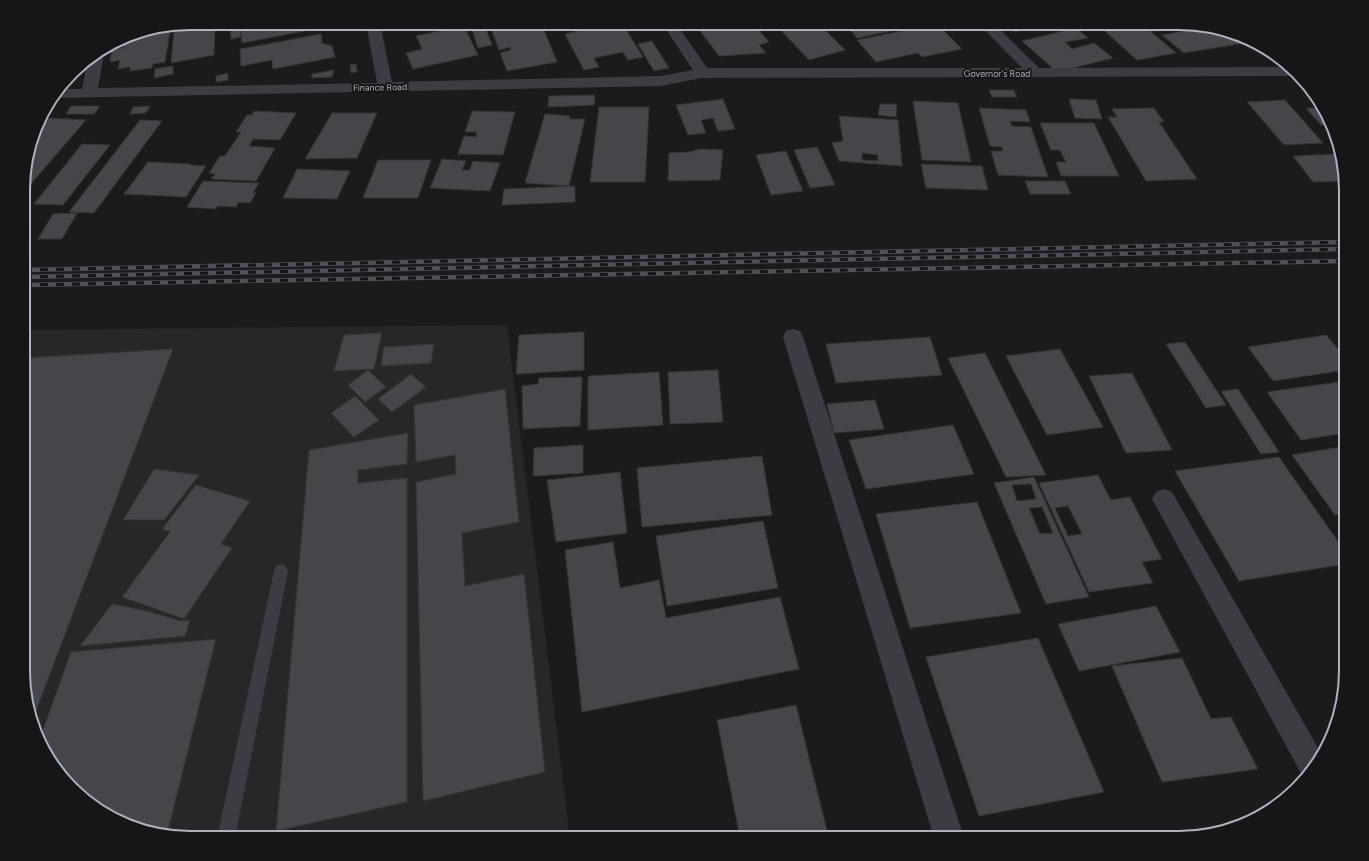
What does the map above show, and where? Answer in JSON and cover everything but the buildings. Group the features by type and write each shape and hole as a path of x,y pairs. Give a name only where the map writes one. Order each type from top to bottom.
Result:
{"street":[{"path":"374,30 385,87"},
{"path":"674,30 702,73"},
{"path":"991,30 1036,73"},
{"path":"89,93 96,61"},
{"name":"Governor's Road","path":"702,73 1286,72"},
{"name":"Finance Road","path":"62,94 661,81 702,73"},
{"path":"793,338 947,831"},
{"path":"1164,498 1311,762"}],"lane":[{"path":"227,831 281,571"}],"shaded area":[{"path":"507,325 569,831 169,830 149,826 110,810 77,784 51,751 35,712 31,692 30,330"}],"railway":[{"path":"30,270 1339,242"},
{"path":"30,277 1339,249"},
{"path":"30,285 1339,261"}]}
